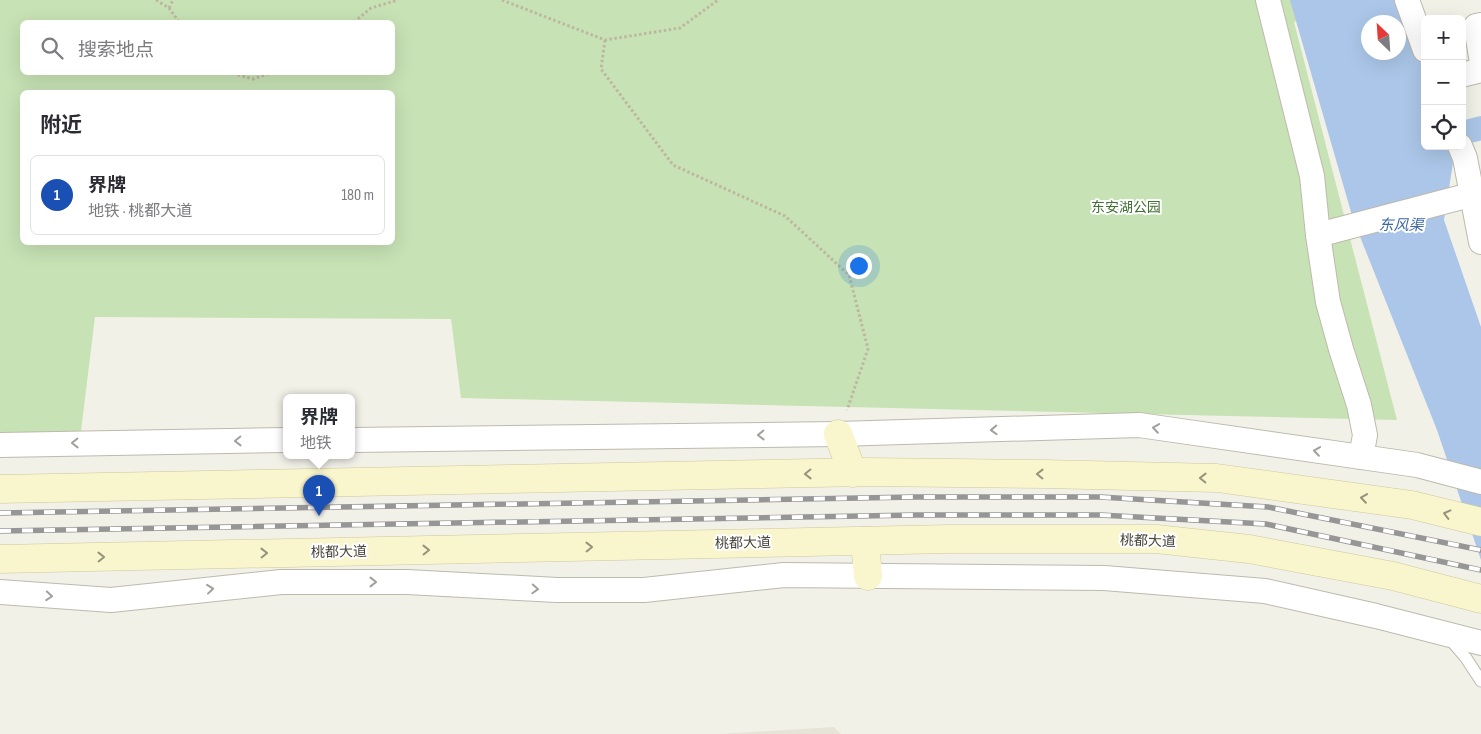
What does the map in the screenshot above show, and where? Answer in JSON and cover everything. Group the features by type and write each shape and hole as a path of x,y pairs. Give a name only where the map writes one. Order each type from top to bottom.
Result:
{"main road":[{"path":"838,434 853,473"},
{"path":"0,489 853,473 1044,474 1217,478 1412,505 1481,522"},
{"name":"桃都大道","path":"0,559 948,539 1156,539 1249,549 1393,576 1481,599"},
{"path":"865,541 868,576"}],"street":[{"path":"1268,0 1312,176 1328,302 1359,405 1365,435 1361,457"},
{"path":"1407,0 1421,39"},
{"path":"1481,25 1476,26 1481,58"},
{"path":"1466,74 1481,70"},
{"path":"1463,152 1477,193 1481,242"},
{"path":"1318,235 1477,193"},
{"path":"355,440 838,434 1139,425 1417,465 1481,482"},
{"path":"0,445 283,440"},
{"path":"0,592 111,600 281,582 407,582 557,590 644,590 784,576 1104,578 1265,591 1463,638"}],"lane":[{"path":"1463,638 1466,658 1481,681"}],"path":[{"path":"156,0 169,8 178,20"},
{"path":"169,8 173,0"},
{"path":"356,20 371,8 398,0"},
{"path":"502,0 605,40 680,28 718,0"},
{"path":"605,40 601,69 673,165 785,216 849,275 868,350 838,434"},
{"path":"239,75 253,79 264,75"}],"shaded area":[{"path":"834,727 841,734 720,734"}],"green space":[{"name":"东安湖公园","path":"0,0 1366,0 1294,22 1397,420 461,398 451,319 95,317 80,439 0,439"}],"water":[{"name":"东风渠","path":"1290,0 1400,0 1405,15 1361,15 1361,60 1406,60 1406,18 1421,64 1421,150 1448,150 1453,163 1444,220 1481,327 1481,560 1437,430 1353,219"}],"waterway":[{"path":"1466,132 1481,128"}],"railway":[{"path":"0,513 916,497 1100,497 1268,507 1481,550"},
{"path":"0,531 916,515 1100,515 1266,524 1481,570"}],"place":[{"name":"界牌","path":"319,516"}]}
